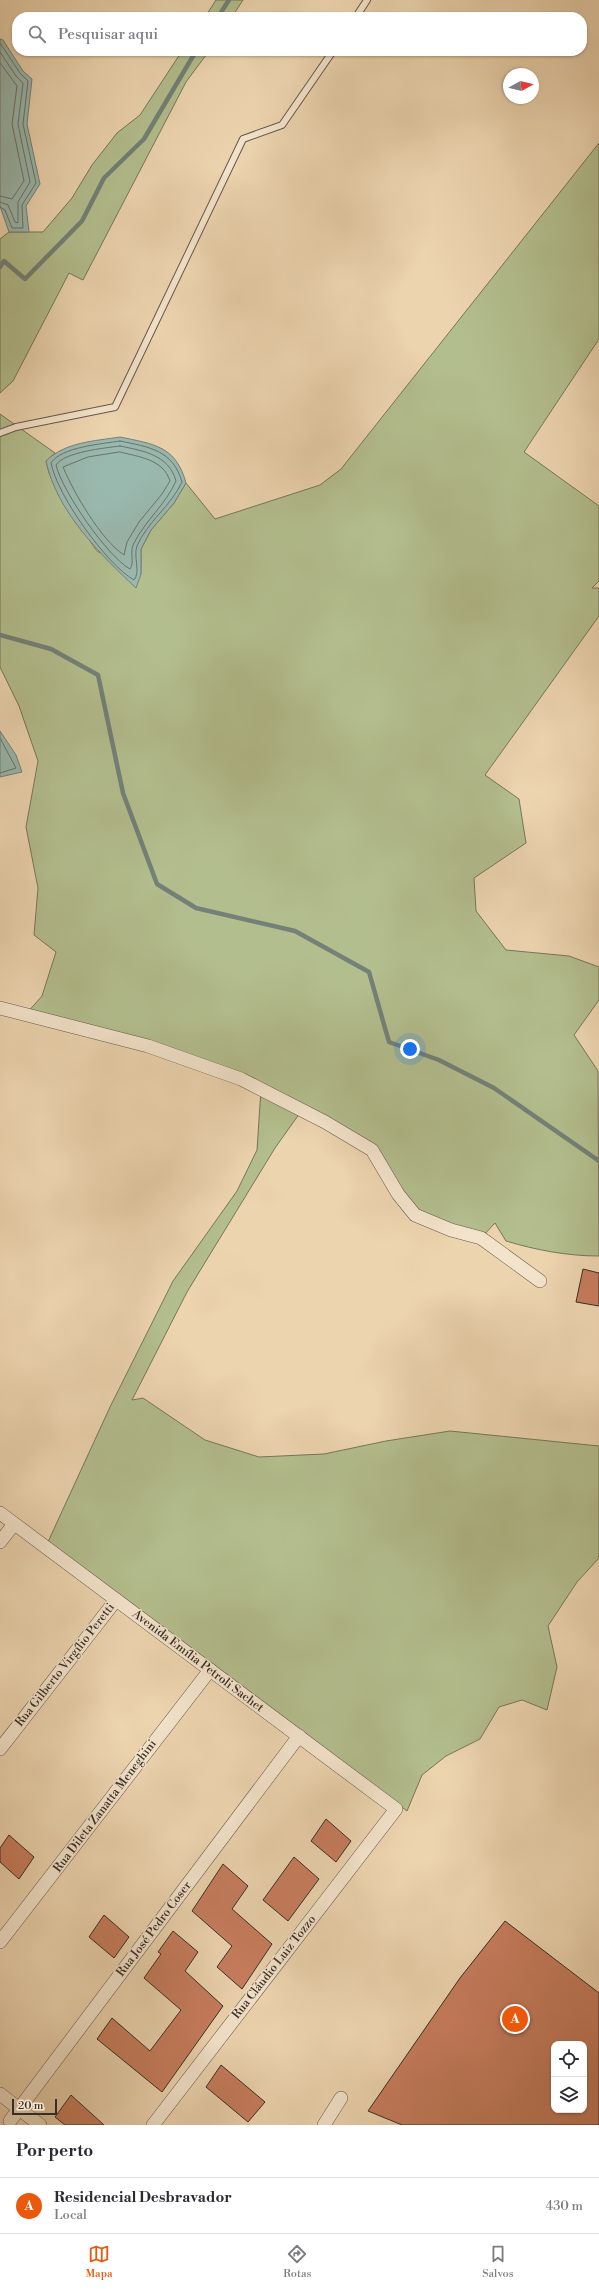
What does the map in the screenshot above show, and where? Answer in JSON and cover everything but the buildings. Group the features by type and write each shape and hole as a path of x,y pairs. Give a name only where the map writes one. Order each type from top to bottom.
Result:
{"street":[{"path":"0,1008 148,1046 241,1079 325,1122 372,1150 398,1194 415,1215 451,1230 481,1238 540,1280"},
{"name":"Avenida Emília Petroli Sachet","path":"0,1513 396,1809"},
{"path":"0,1542 14,1524"},
{"name":"Rua Gilberto Virgílio Peretti","path":"0,1749 116,1600"},
{"name":"Rua Dileta Zanatta Meneghini","path":"0,1942 210,1670"},
{"name":"Rua José Pedro Coser","path":"9,2120 19,2109 299,1736"},
{"name":"Rua Cláudio Luiz Tozzo","path":"153,2125 396,1809"},
{"path":"0,2094 40,2125"},
{"path":"324,2125 342,2098"}],"lane":[{"path":"359,12 367,0"},
{"path":"0,433 16,427 115,407 243,139 282,125 330,56"}],"green space":[{"path":"216,0 243,0 235,12 208,12"},
{"path":"179,56 205,56 186,82 83,280 69,273 13,381 0,393 0,239 9,232 43,232 72,198 92,165 117,133 140,115"},
{"path":"599,143 599,339 524,452 599,506 599,581 592,588 599,588 599,616 485,775 519,799 526,843 474,878 476,911 506,950 569,956 599,967 599,1000 574,1035 598,1071 599,1256 552,1252 506,1241 495,1223 481,1238 415,1215 372,1150 302,1110 275,1148 187,1292 132,1400 143,1398 205,1440 259,1457 324,1454 386,1441 450,1431 599,1446 599,1558 577,1582 548,1626 557,1667 547,1710 522,1700 499,1707 480,1739 446,1756 422,1775 407,1811 47,1544 110,1407 173,1281 237,1191 257,1150 261,1089 241,1079 26,1014 42,996 56,952 34,935 38,888 26,827 38,761 19,706 0,667 0,414 55,453 46,461 49,473 67,508 97,551 141,574 141,549 151,530 174,503 186,483 215,519 320,485 341,469"}],"water":[{"path":"0,39 3,40 23,71 32,79 27,124 40,184 26,206 29,232 9,232 0,206"},
{"path":"120,437 153,445 170,454 182,471 186,483 174,503 151,530 141,549 141,574 136,588 108,561 70,515 52,480 46,461 62,450 71,446 91,441"},
{"path":"0,731 16,755 22,772 0,777"}],"waterway":[{"path":"221,12 229,0"},
{"path":"0,267 4,261 25,279 82,221 104,178 144,139 193,56"},
{"path":"0,635 51,649 98,675 123,793 157,884 196,908 295,931 369,972 389,1042 439,1060 494,1088 599,1161"}],"place":[{"name":"Residencial Desbravador","path":"515,2019"}]}
